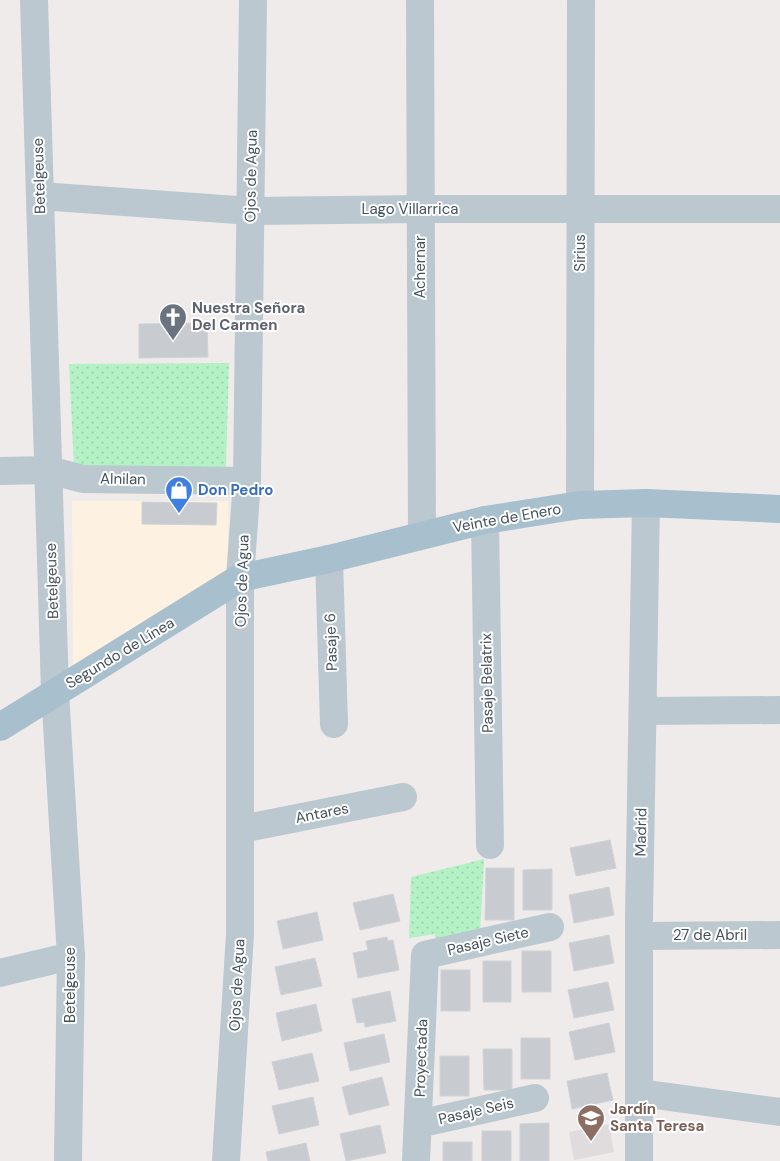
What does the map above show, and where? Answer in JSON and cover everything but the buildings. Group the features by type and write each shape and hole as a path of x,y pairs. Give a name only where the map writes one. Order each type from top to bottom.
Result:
{"main road":[{"name":"Veinte de Enero","path":"240,578 329,559 485,520 580,505 646,503 780,509"},
{"name":"Segundo de Línea","path":"0,728 55,692 152,635 240,578"}],"street":[{"name":"Betelgeuse","path":"34,0 55,692 71,956 68,1161"},
{"name":"Ojos de Agua","path":"226,1161 240,934 240,578 247,482 253,0"},
{"name":"Achernar","path":"420,0 419,208 422,535"},
{"name":"Sirius","path":"580,505 581,0"},
{"name":"Lago Villarrica","path":"40,196 251,211 419,208 580,210 780,209"},
{"name":"Alnilan","path":"0,471 49,470 83,478 247,482"},
{"name":"Madrid","path":"639,1161 639,936 646,503"},
{"name":"Pasaje Belatrix","path":"485,520 490,845"},
{"name":"Pasaje 6","path":"329,559 334,724"},
{"path":"643,711 780,710"},
{"name":"Antares","path":"241,829 403,797"},
{"name":"Pasaje Siete","path":"425,955 550,927"},
{"name":"27 de Abril","path":"639,936 780,935"},
{"name":"Proyectada","path":"416,1161 425,955"},
{"path":"0,972 71,956"},
{"path":"640,1093 780,1112"},
{"name":"Pasaje Seis","path":"418,1124 534,1098"}],"shaded area":[{"path":"72,501 228,501 228,577 73,669"},
{"name":"Jardín Santa Teresa","path":"609,1124 614,1152 574,1160 569,1132"}],"green space":[{"path":"229,363 226,467 74,468 69,364"},
{"path":"484,859 480,934 435,946 435,934 409,938 411,877"}],"place":[{"name":"Nuestra Señora Del Carmen","path":"173,341"},
{"name":"Don Pedro","path":"179,514"},
{"name":"Jardín Santa Teresa","path":"591,1142"}]}
